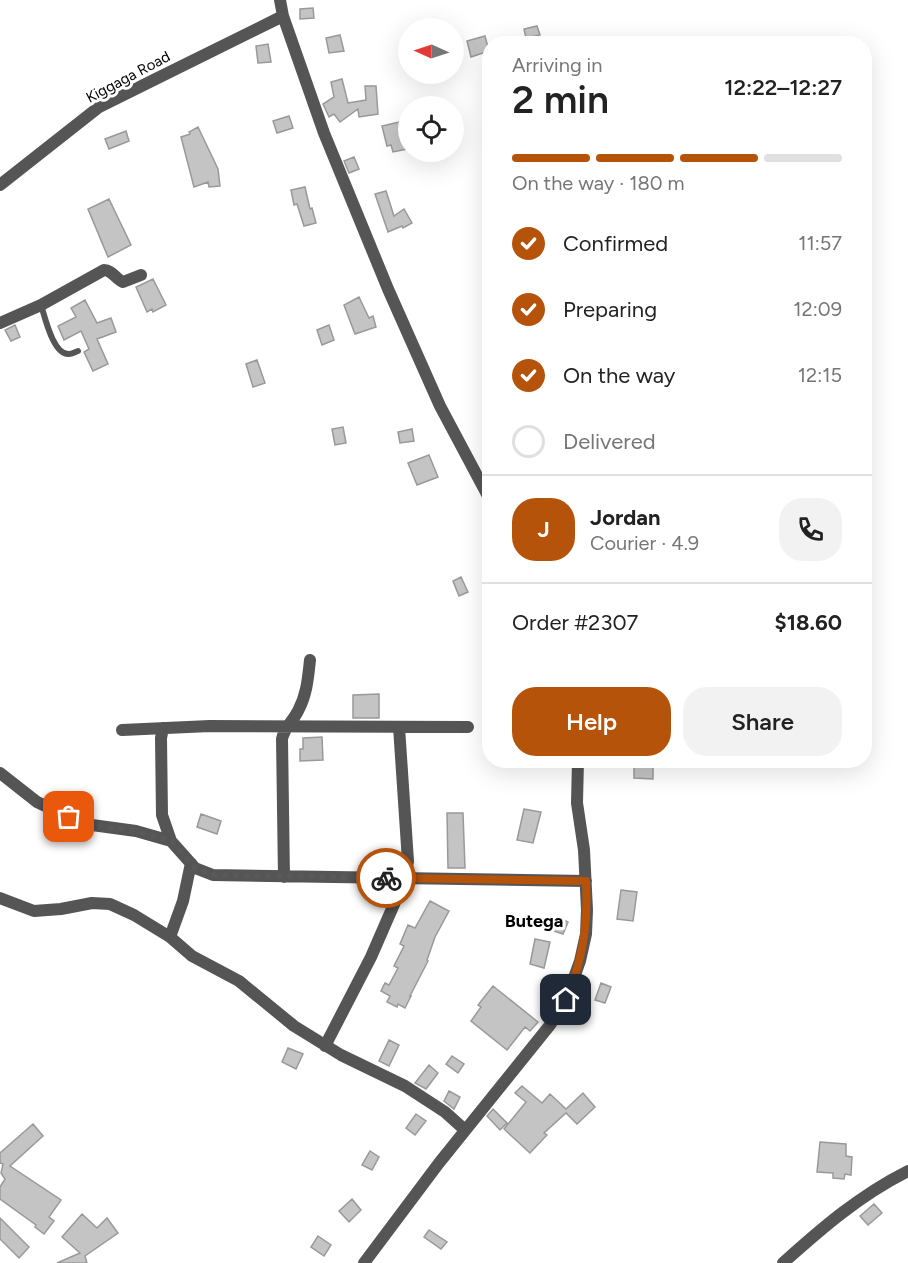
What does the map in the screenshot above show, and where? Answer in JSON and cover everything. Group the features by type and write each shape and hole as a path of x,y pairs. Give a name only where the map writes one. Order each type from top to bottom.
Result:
{"street":[{"path":"280,0 283,16 324,133 388,290 440,406 482,485"},
{"name":"Kiggaga Road","path":"0,184 99,107 283,16"},
{"path":"0,323 41,305 104,270 110,271 115,279 123,282 141,275"},
{"path":"284,877 282,739 283,732 298,711 306,691 310,660"},
{"path":"122,730 210,726 468,727"},
{"path":"325,1046 371,957 405,879 408,861 399,727"},
{"path":"163,728 161,738 162,815 171,841 195,868 213,875 586,881"},
{"path":"364,1263 465,1130 550,1025 566,1000 577,971 586,934 586,881 577,803 578,768"},
{"path":"0,773 37,802 69,817 92,825 126,829 171,841"},
{"path":"170,938 183,901 191,863"},
{"path":"0,898 34,911 92,903 110,904 134,915 170,938 192,956 239,981 294,1026 340,1055 405,1086 445,1112 465,1130"},
{"path":"783,1263 850,1205 882,1184 908,1172"}],"lane":[{"path":"41,305 53,341 61,352 69,354 78,351"}],"building":[{"path":"313,8 314,18 300,19 300,9"},
{"path":"537,26 540,35 526,36 524,29"},
{"path":"340,35 344,51 329,53 326,38"},
{"path":"482,37 482,53 471,57 467,41"},
{"path":"268,44 271,62 258,63 256,46"},
{"path":"342,79 348,103 366,100 365,86 376,86 378,114 359,117 358,109 340,122 334,114 329,117 323,104 334,97 331,82"},
{"path":"289,116 293,128 277,133 273,121"},
{"path":"398,122 398,151 393,152 391,145 387,146 382,126"},
{"path":"198,127 218,169 220,186 209,187 208,182 194,187 181,137 190,134 189,132"},
{"path":"126,131 129,141 109,149 105,139"},
{"path":"354,157 359,169 349,173 344,161"},
{"path":"305,187 316,223 304,226 297,204 294,205 291,190"},
{"path":"386,191 394,216 404,209 412,223 388,232 375,194"},
{"path":"109,199 131,245 108,257 88,209"},
{"path":"153,279 166,305 153,312 152,309 147,312 136,287"},
{"path":"359,297 369,318 373,316 376,327 355,334 344,305"},
{"path":"85,300 97,323 111,318 116,332 97,339 108,364 93,371 84,352 89,349 81,331 64,340 58,326 76,317 71,308"},
{"path":"15,325 20,337 11,341 5,330"},
{"path":"329,325 334,340 322,345 317,330"},
{"path":"257,360 265,383 253,387 246,364"},
{"path":"343,427 346,443 335,445 332,429"},
{"path":"412,429 414,441 400,443 398,432"},
{"path":"429,455 438,477 417,485 408,463"},
{"path":"461,577 468,592 459,596 453,581"},
{"path":"379,694 379,718 353,718 353,695"},
{"path":"322,737 323,760 300,761 303,738"},
{"path":"634,768 653,768 653,779 634,778"},
{"path":"524,809 541,812 533,843 517,840"},
{"path":"447,813 463,813 465,868 448,868"},
{"path":"201,814 221,821 217,834 197,827"},
{"path":"621,890 637,892 633,921 617,919"},
{"path":"430,901 449,911 435,937 428,961 405,1008 398,1004 397,1007 387,1002 390,996 381,991 385,983 389,985 398,968 394,966 404,946 400,944 408,925 415,928"},
{"path":"560,918 568,922 563,934 554,931"},
{"path":"535,939 550,942 544,968 530,964"},
{"path":"601,983 611,987 605,1003 595,1000"},
{"path":"493,986 538,1022 530,1031 525,1027 507,1050 471,1021 481,1007 478,1005"},
{"path":"389,1040 399,1045 389,1066 379,1061"},
{"path":"288,1048 303,1054 296,1069 282,1062"},
{"path":"452,1056 464,1064 458,1073 446,1064"},
{"path":"429,1065 438,1073 426,1089 415,1083"},
{"path":"522,1086 542,1103 550,1094 566,1109 583,1093 595,1107 577,1124 566,1113 544,1133 547,1135 530,1153 504,1129 526,1102 515,1093"},
{"path":"449,1091 460,1097 454,1109 444,1101"},
{"path":"493,1109 507,1123 500,1130 487,1116"},
{"path":"416,1114 426,1121 415,1135 406,1128"},
{"path":"33,1124 43,1136 10,1166 61,1200 49,1217 54,1221 44,1234 35,1227 36,1225 0,1199 0,1187 5,1179 1,1173 3,1164 0,1163 0,1153"},
{"path":"820,1142 846,1144 846,1156 852,1157 851,1175 845,1174 844,1179 833,1178 833,1173 817,1172"},
{"path":"370,1151 379,1157 372,1170 362,1165"},
{"path":"352,1199 361,1210 349,1222 339,1211"},
{"path":"874,1204 882,1213 868,1225 860,1216"},
{"path":"82,1214 97,1228 107,1218 118,1233 85,1256 87,1263 57,1263 80,1253 62,1237"},
{"path":"0,1218 29,1247 19,1258 0,1239"},
{"path":"429,1230 447,1242 441,1249 424,1237"},
{"path":"318,1236 331,1245 324,1256 311,1247"}],"way so far":[{"path":"69,817 92,825 136,831 171,841 195,868 213,875 386,878"}],"district":[{"name":"Butega","path":"534,921"}],"route":[{"path":"386,878 586,881 586,934 574,982 566,1000"}]}
